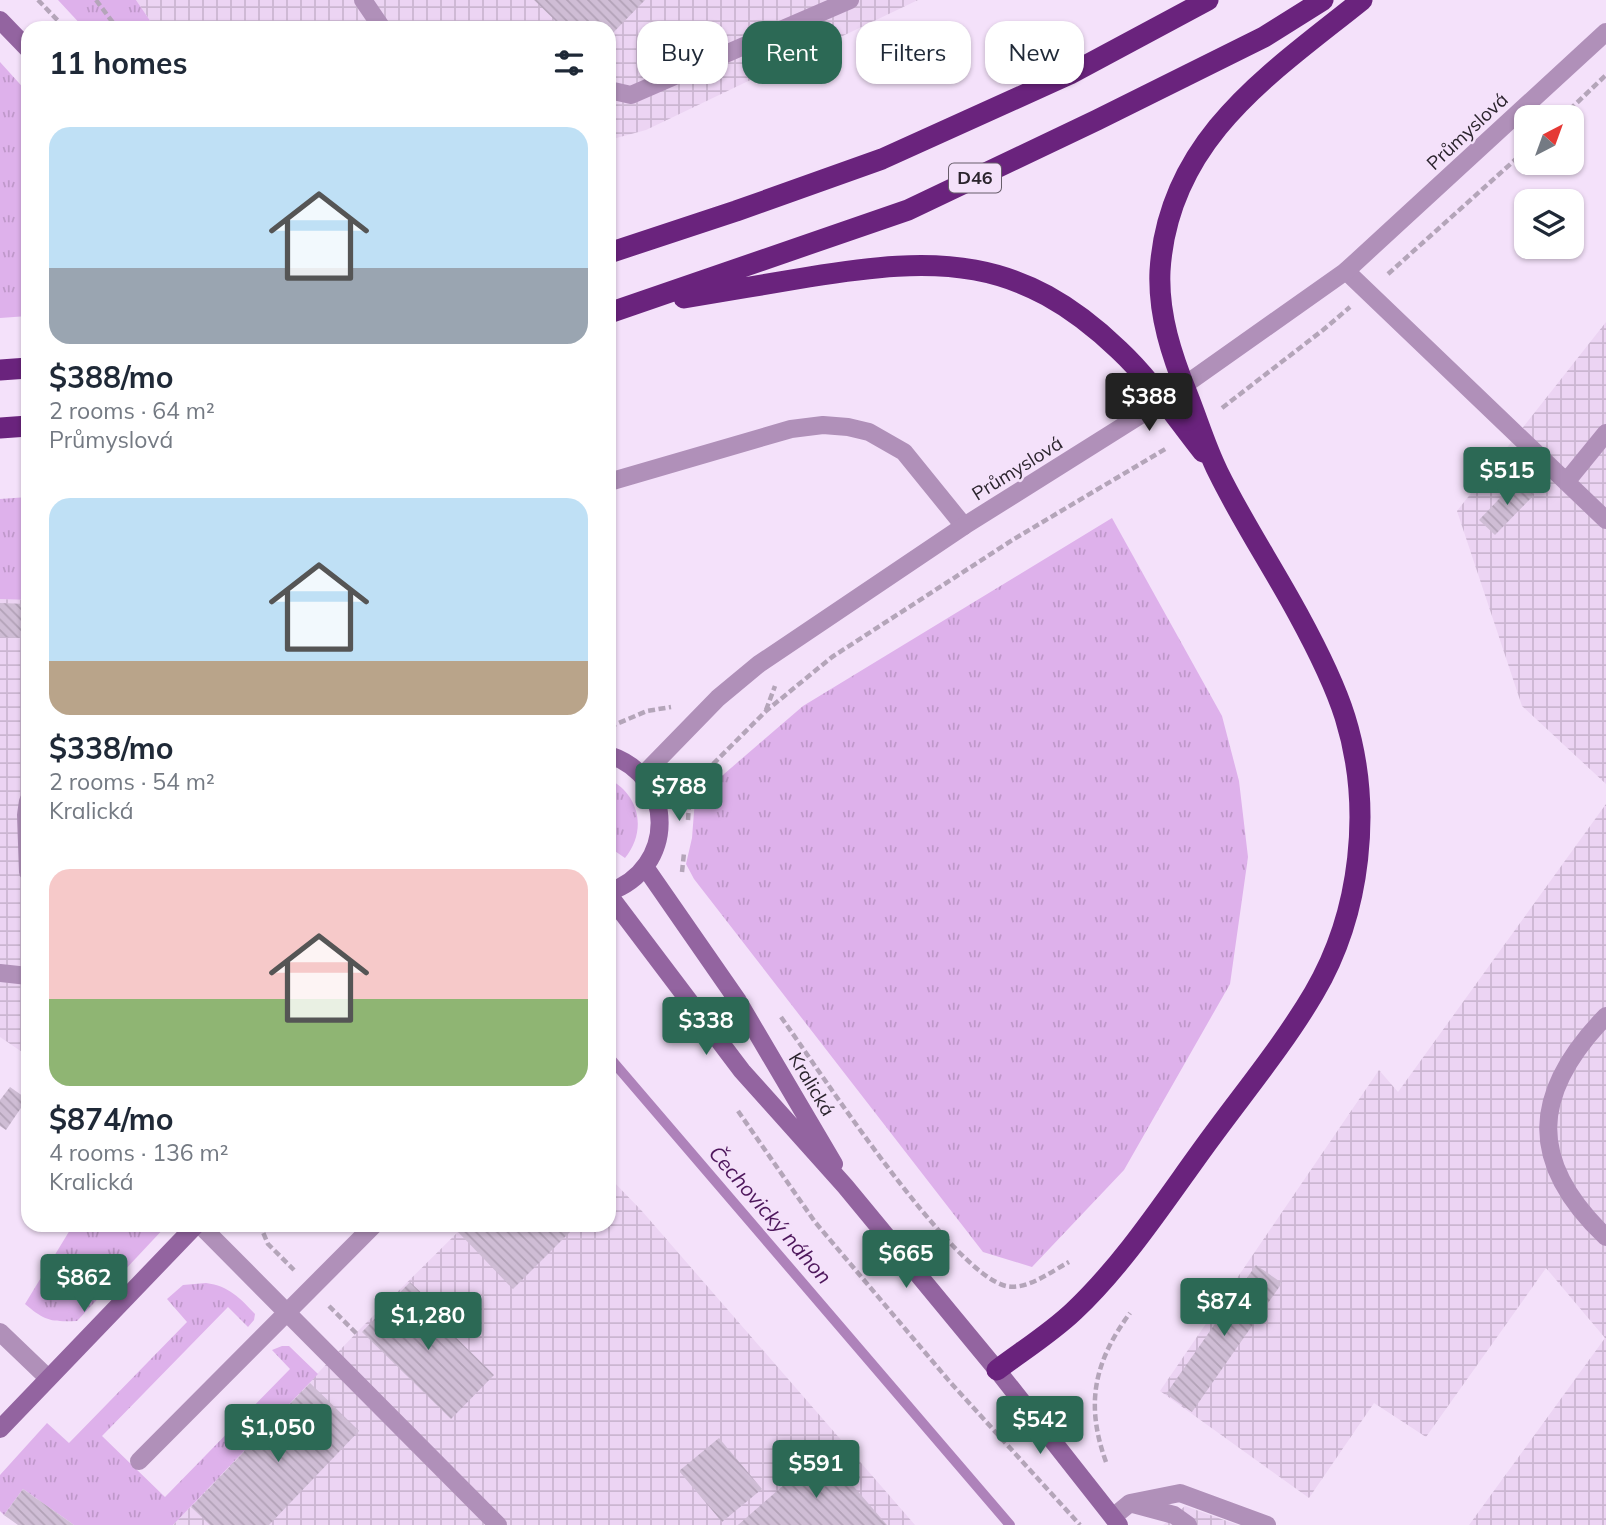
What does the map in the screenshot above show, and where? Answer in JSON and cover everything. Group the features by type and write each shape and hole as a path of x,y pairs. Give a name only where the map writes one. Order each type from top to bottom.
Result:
{"highway":[{"path":"616,251 882,159 1070,74 1209,0"},
{"name":"D46","path":"617,311 908,210 1264,37 1323,0"},
{"path":"997,1370 1077,1309 1149,1222 1287,1035 1315,992 1333,955 1348,912 1358,864 1359,828 1354,758 1346,719 1330,678 1298,615 1217,471 1168,343 1162,309 1160,269 1173,208 1184,179 1207,141 1234,106 1255,86 1362,0"},
{"path":"617,311 891,265 950,265 1002,276 1065,306 1121,352 1217,471"},
{"path":"0,358 21,358"},
{"path":"0,370 21,368"},
{"path":"0,428 21,426"}],"main road":[{"path":"0,20 21,42"},
{"path":"616,758 642,775 655,797 660,821 657,845 645,867 628,883 616,889"},
{"name":"Kralická","path":"645,867 738,1001 807,1114 845,1186"},
{"name":"Kralická","path":"616,902 742,1071 845,1186 997,1370 1116,1521"},
{"path":"0,1429 191,1232"}],"street":[{"path":"363,0 378,21"},
{"path":"616,92 632,95 850,0"},
{"name":"Průmyslová","path":"642,775 718,698 759,664 964,526 1155,406 1346,271 1606,32"},
{"path":"1346,271 1606,520"},
{"path":"616,480 791,429 823,425 848,427 869,432 904,452 964,526"},
{"path":"1566,482 1606,433"},
{"path":"0,973 21,971"},
{"path":"1606,1016 1576,1049 1560,1078 1550,1109 1549,1129 1552,1161 1564,1189 1606,1237"},
{"path":"205,1232 498,1525"},
{"path":"139,1461 367,1232"},
{"path":"0,1332 48,1378"},
{"path":"1116,1521 1130,1503 1180,1493 1266,1525"},
{"path":"1130,1503 1174,1516 1188,1525"}],"path":[{"path":"38,0 58,21"},
{"path":"96,0 112,21"},
{"path":"1575,105 1606,75"},
{"path":"616,724 647,711"},
{"path":"688,826 689,805 705,772 766,711"},
{"path":"683,878 686,844"},
{"path":"780,1016 874,1147 948,1243 970,1265 1007,1287 1029,1283 1069,1262"},
{"path":"738,1110 816,1222 950,1381 1080,1525"},
{"path":"1130,1313 1103,1356 1095,1387 1094,1407 1098,1437 1108,1467 1130,1503"}],"shaded area":[{"path":"136,0 918,0 874,21 856,21 856,30 842,36 842,21 742,21 742,84 646,130 616,138 616,21 150,21"},
{"path":"1606,322 1606,784 1522,706 1457,511"},
{"path":"0,599 21,600 21,1051 0,1037"},
{"path":"1606,804 1606,1525 1469,1525 1605,1338 1546,1268 1426,1437 1374,1403 1309,1498 1160,1391 1379,1070 1398,1092"},
{"path":"616,1184 915,1525 173,1525 361,1328 458,1232 616,1232"},
{"path":"1185,1506 1238,1525 1163,1525"}],"green space":[{"path":"58,0 136,0 150,21 78,21"},
{"path":"0,62 21,85 21,316 0,318"},
{"path":"21,498 21,600 0,599 0,499"},
{"path":"1112,518 1222,716 1239,781 1248,857 1230,984 1124,1170 1032,1267 983,1252 694,879 686,864 692,838 695,799 803,706"},
{"path":"616,784 628,794 637,814 636,837 625,858 616,852"},
{"path":"69,1232 160,1232 77,1321 54,1321 43,1317 25,1304"},
{"path":"206,1283 234,1294 255,1314 254,1320 248,1327 228,1307 102,1436 165,1497 290,1369 272,1350 289,1346 318,1374 173,1525 74,1525 23,1489 4,1515 0,1511 0,1475 47,1423 69,1443 187,1322 167,1299 183,1285"}],"building":[{"path":"534,0 645,0 616,30 616,21 556,21"},
{"path":"1518,479 1534,495 1495,535 1479,520"},
{"path":"0,603 21,604 21,638 0,637"},
{"path":"10,1087 21,1095 21,1108 6,1130 0,1126 0,1100"},
{"path":"458,1232 570,1232 513,1289"},
{"path":"1256,1265 1282,1283 1192,1412 1166,1394"},
{"path":"410,1282 433,1304 428,1310 494,1375 451,1419 362,1332"},
{"path":"310,1383 359,1431 269,1525 210,1525 191,1507"},
{"path":"719,1438 762,1489 722,1522 679,1471"},
{"path":"823,1451 887,1525 738,1525"},
{"path":"23,1489 74,1525 18,1525 4,1515"}],"waterway":[{"name":"Čechovický náhon","path":"616,1065 1010,1525"}]}
